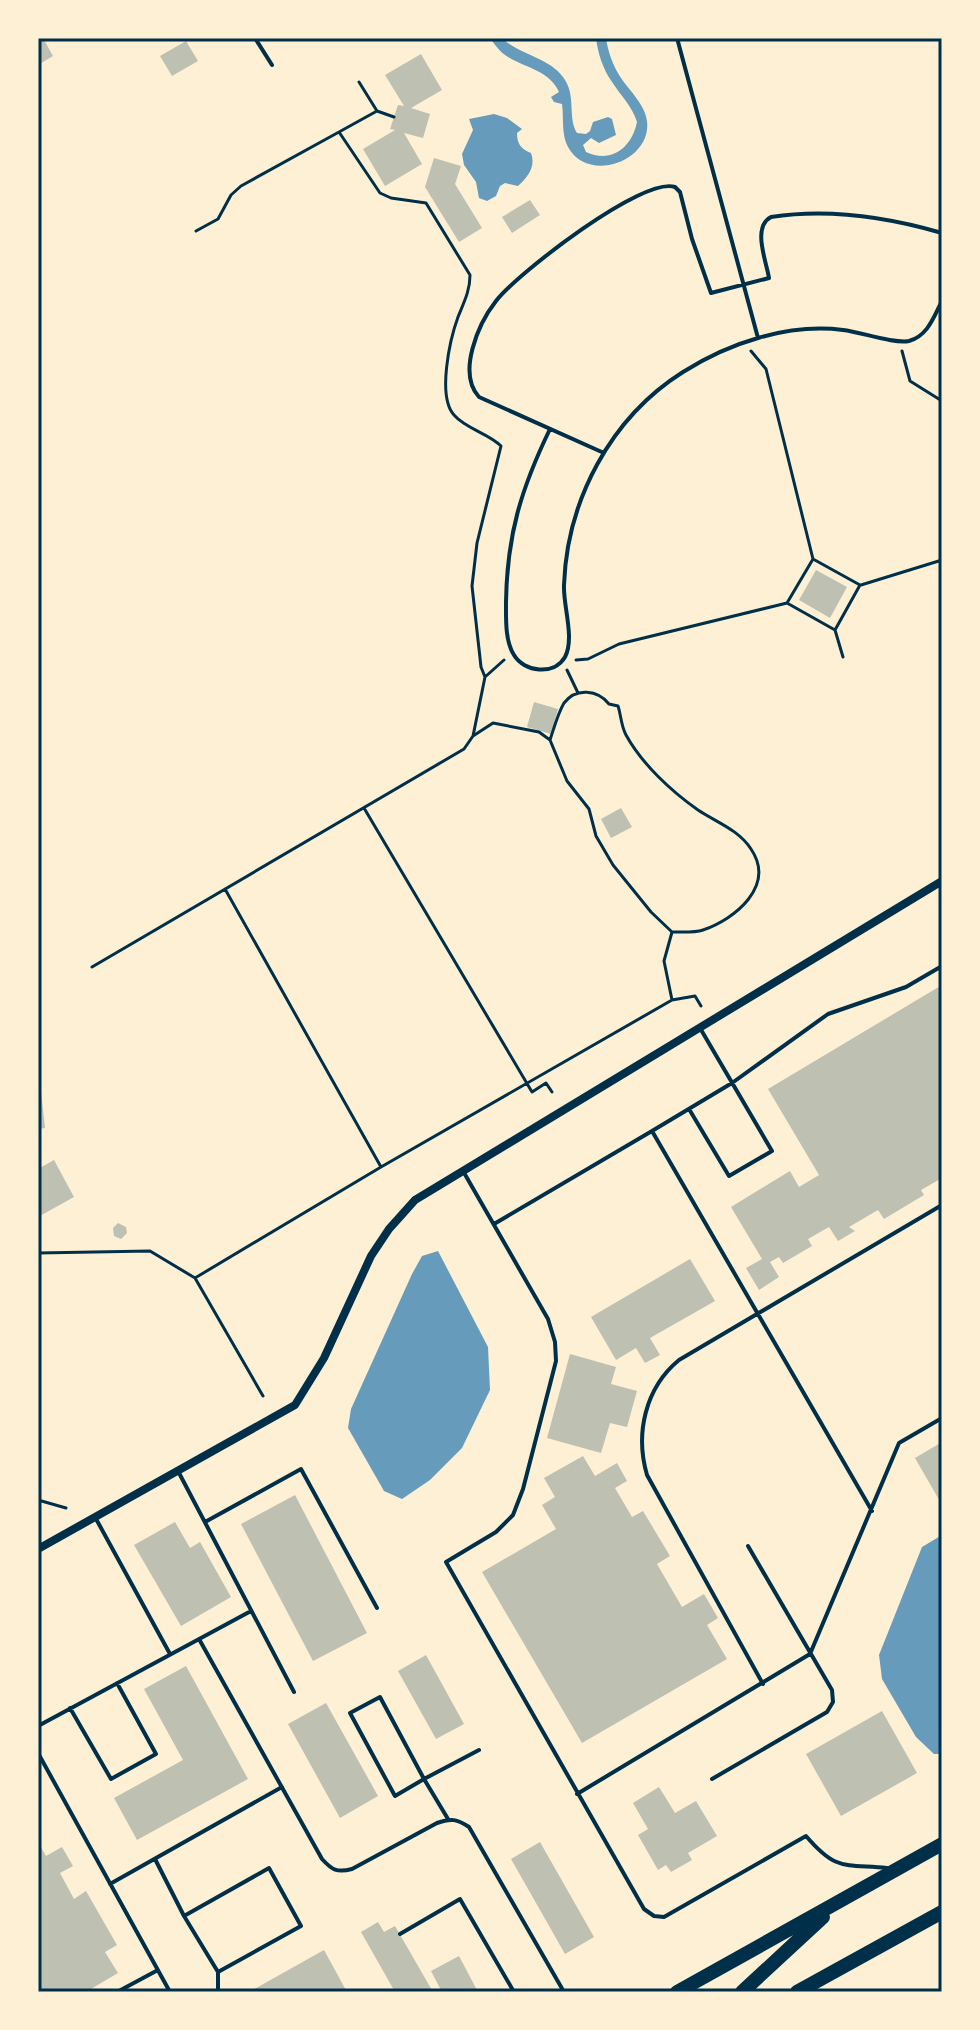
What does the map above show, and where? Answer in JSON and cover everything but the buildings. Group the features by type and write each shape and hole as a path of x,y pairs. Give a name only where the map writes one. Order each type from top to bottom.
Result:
{"highway":[{"path":"677,1992 942,1844"},
{"path":"742,1992 838,1902"},
{"path":"797,1992 942,1912"}],"street":[{"path":"38,1549 295,1405 324,1358 371,1256 389,1229 415,1200 942,881"}],"lane":[{"path":"255,38 272,65"},
{"path":"677,38 758,338"},
{"path":"604,453 479,397 471,386 468,374 477,330 497,299 559,244 610,211 668,184 680,192 711,293 769,278 760,231 765,220 771,217 841,214 895,220 942,233"},
{"path":"550,429 532,465 509,544 506,614 512,653 519,662 536,670 547,669 566,654 568,637 564,588 570,531 590,476 629,418 652,395 682,373 743,342 758,338 805,330 839,330 899,341 913,339 925,331 942,301"},
{"path":"494,1224 732,1083 828,1014 906,987 942,966"},
{"path":"689,1109 729,1176 772,1151 700,1028"},
{"path":"652,1131 872,1511"},
{"path":"463,1171 548,1319 555,1342 556,1361 523,1489 513,1515 496,1532 446,1562 644,1909 654,1916 664,1917 806,1836 826,1859 841,1864 898,1869"},
{"path":"763,1684 647,1475 642,1458 641,1435 657,1382 679,1360 942,1205"},
{"path":"577,1794 810,1654 899,1443 942,1418"},
{"path":"205,1522 301,1469 377,1608"},
{"path":"178,1471 294,1692"},
{"path":"95,1517 170,1654"},
{"path":"712,1779 827,1712 833,1702 832,1690 748,1546"},
{"path":"38,1726 251,1611"},
{"path":"199,1639 330,1869 339,1873 352,1869 448,1819 458,1820 469,1827 564,1992"},
{"path":"70,1708 111,1779 156,1754 117,1683"},
{"path":"448,1819 424,1779 380,1697 350,1713 395,1796 424,1779 479,1750"},
{"path":"38,1753 170,1992"},
{"path":"110,1884 282,1787"},
{"path":"155,1859 184,1916 218,1972 218,1992"},
{"path":"184,1916 269,1868 301,1926 218,1972"},
{"path":"400,1934 460,1899 514,1992"},
{"path":"117,1992 158,1970"}],"path":[{"path":"359,82 377,111 394,117"},
{"path":"196,231 218,219 231,195 241,186 377,111"},
{"path":"339,132 380,193 391,198 426,203 470,275 470,288 457,319 448,359 445,395 453,415 501,446 477,543 472,586 481,667 485,677 473,736"},
{"path":"899,341 910,381 942,401"},
{"path":"743,342 766,369 813,559 787,603"},
{"path":"813,559 860,585"},
{"path":"835,630 860,585 942,560"},
{"path":"578,693 562,660 588,659 619,644 787,603 835,630 843,657"},
{"path":"485,677 512,653"},
{"path":"92,967 464,749 473,736 493,723 539,732 550,740 567,781 589,809 596,836 613,865 651,912 672,932 701,930 731,916 755,893 759,872 755,856 737,834 673,790 637,751 625,732 618,706 589,691 578,693 565,701 550,740"},
{"path":"364,808 532,1092 546,1083 552,1092"},
{"path":"225,889 381,1167"},
{"path":"672,932 664,961 672,1000"},
{"path":"195,1278 672,1000 695,996 701,1006"},
{"path":"38,1253 150,1251 195,1278 263,1396"},
{"path":"38,1500 66,1508"}],"water":[{"path":"490,38 502,38 557,70 570,91 577,133 586,134 593,122 608,117 612,119 616,135 599,143 591,138 583,145 586,152 604,156 626,146 637,122 601,61 596,38 606,38 616,69 646,115 646,135 640,147 629,157 603,166 577,158 566,142 562,104 554,102 551,97 559,92 555,85 544,75 505,55"},
{"path":"494,114 507,118 522,129 517,133 518,140 522,148 531,153 532,167 518,186 505,183 500,186 496,196 487,201 479,198 476,182 464,165 462,154 473,130 469,119"},
{"path":"438,1251 488,1347 490,1390 462,1448 430,1480 402,1499 384,1491 348,1428 351,1409 412,1274 422,1256"},
{"path":"942,1535 942,1754 934,1754 916,1737 882,1679 879,1655 922,1547"}]}
